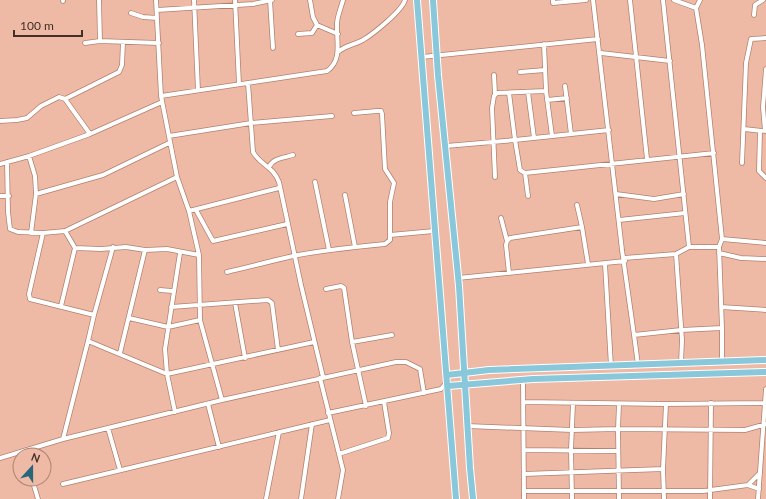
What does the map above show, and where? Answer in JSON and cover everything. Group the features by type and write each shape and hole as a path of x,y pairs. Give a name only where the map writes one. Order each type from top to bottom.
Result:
{"main road":[{"path":"418,0 434,230 448,381 456,499"},
{"path":"433,0 458,278 473,499"},
{"path":"448,381 464,374 490,370 766,360"},
{"path":"448,381 464,384 524,380 766,372"}],"street":[{"path":"99,0 100,41"},
{"path":"156,0 161,96 169,143 177,177 189,212 199,255 200,320 222,400"},
{"path":"194,0 198,90"},
{"path":"157,10 194,8 235,2 271,0 273,48"},
{"path":"310,0 313,17 317,25 338,34"},
{"path":"161,96 324,72 334,64 338,52 337,24 343,0"},
{"path":"338,52 348,45 367,37 400,9 405,0"},
{"path":"553,0 554,3 586,0"},
{"path":"593,0 601,53 612,162 638,365"},
{"path":"630,0 647,159"},
{"path":"663,0 684,194 688,247"},
{"path":"674,0 696,8"},
{"path":"700,0 696,8 702,45 722,239 719,247 722,362"},
{"path":"754,15 755,5 763,0"},
{"path":"235,2 239,84"},
{"path":"131,13 144,17 158,18"},
{"path":"329,30 337,24"},
{"path":"298,34 312,33 317,25"},
{"path":"742,163 746,63 751,39 766,38"},
{"path":"422,57 598,39"},
{"path":"85,43 100,41 159,43"},
{"path":"0,121 22,119 55,98 65,98 122,69 123,42"},
{"path":"544,44 546,91 552,136"},
{"path":"601,53 670,61"},
{"path":"744,129 765,131 764,107 766,69"},
{"path":"520,72 545,70"},
{"path":"494,75 495,94 492,108 495,177"},
{"path":"248,83 253,152 258,159 276,173 322,378 328,413 343,470 338,499"},
{"path":"565,86 571,134"},
{"path":"495,94 546,91"},
{"path":"528,92 534,138"},
{"path":"509,93 520,170 525,173 612,162 714,153"},
{"path":"65,98 90,134"},
{"path":"547,100 566,98"},
{"path":"0,164 30,156 90,134 162,102"},
{"path":"227,272 295,256 311,255 329,250 385,244 390,240 390,202 394,183 385,169 382,114 381,111 377,110 354,113"},
{"path":"169,136 251,123 332,116"},
{"path":"446,146 609,130"},
{"path":"760,131 759,171 766,178"},
{"path":"36,194 103,175 169,143"},
{"path":"269,167 271,163 276,160 293,155"},
{"path":"30,156 36,194 31,233"},
{"path":"7,162 9,196 8,212 10,229 18,232 43,233 65,231 177,177"},
{"path":"525,173 528,196"},
{"path":"315,182 329,250"},
{"path":"189,212 280,188"},
{"path":"616,194 654,198 684,194"},
{"path":"345,195 355,247"},
{"path":"0,196 9,196"},
{"path":"577,205 588,264"},
{"path":"196,210 213,241 287,224"},
{"path":"620,220 685,213"},
{"path":"501,218 507,241 509,273"},
{"path":"507,241 510,238 582,227"},
{"path":"390,235 434,230"},
{"path":"61,306 75,248 65,231"},
{"path":"43,233 29,296 34,300 94,315"},
{"path":"722,239 766,243"},
{"path":"75,248 101,249 113,247 134,247 145,250 167,249 199,255"},
{"path":"64,439 94,315 113,247"},
{"path":"458,278 588,264 605,264 625,259 676,254 688,247 719,247"},
{"path":"120,353 145,250"},
{"path":"175,412 167,374 165,349 172,291 180,252"},
{"path":"719,253 741,258 766,259"},
{"path":"676,254 681,330 681,363"},
{"path":"605,264 611,366"},
{"path":"326,289 341,286 344,288 352,342 366,406"},
{"path":"160,290 172,291"},
{"path":"171,307 270,301 278,350"},
{"path":"234,303 245,358"},
{"path":"721,307 766,310"},
{"path":"129,318 168,327 200,320"},
{"path":"634,335 681,330 722,328"},
{"path":"352,342 392,334"},
{"path":"88,341 120,353 167,374 314,342"},
{"path":"41,447 64,439 222,400 358,369 396,362 406,362 420,368 424,393"},
{"path":"524,380 524,499"},
{"path":"328,413 441,389 448,381"},
{"path":"758,499 760,472 765,446 766,389"},
{"path":"339,454 388,438 389,433 384,402"},
{"path":"524,402 619,404 765,403"},
{"path":"572,499 571,450 573,403"},
{"path":"710,499 711,403"},
{"path":"208,404 218,447"},
{"path":"619,404 619,499"},
{"path":"664,499 663,469 666,404"},
{"path":"63,484 330,420"},
{"path":"301,499 312,424"},
{"path":"467,426 572,430 745,430 765,425"},
{"path":"108,428 120,470"},
{"path":"266,499 279,432"},
{"path":"524,450 618,451"},
{"path":"0,458 12,456"},
{"path":"524,474 572,471 663,469"},
{"path":"748,485 760,472"},
{"path":"524,491 703,491 748,485 759,489"},
{"path":"34,487 38,499"}]}
